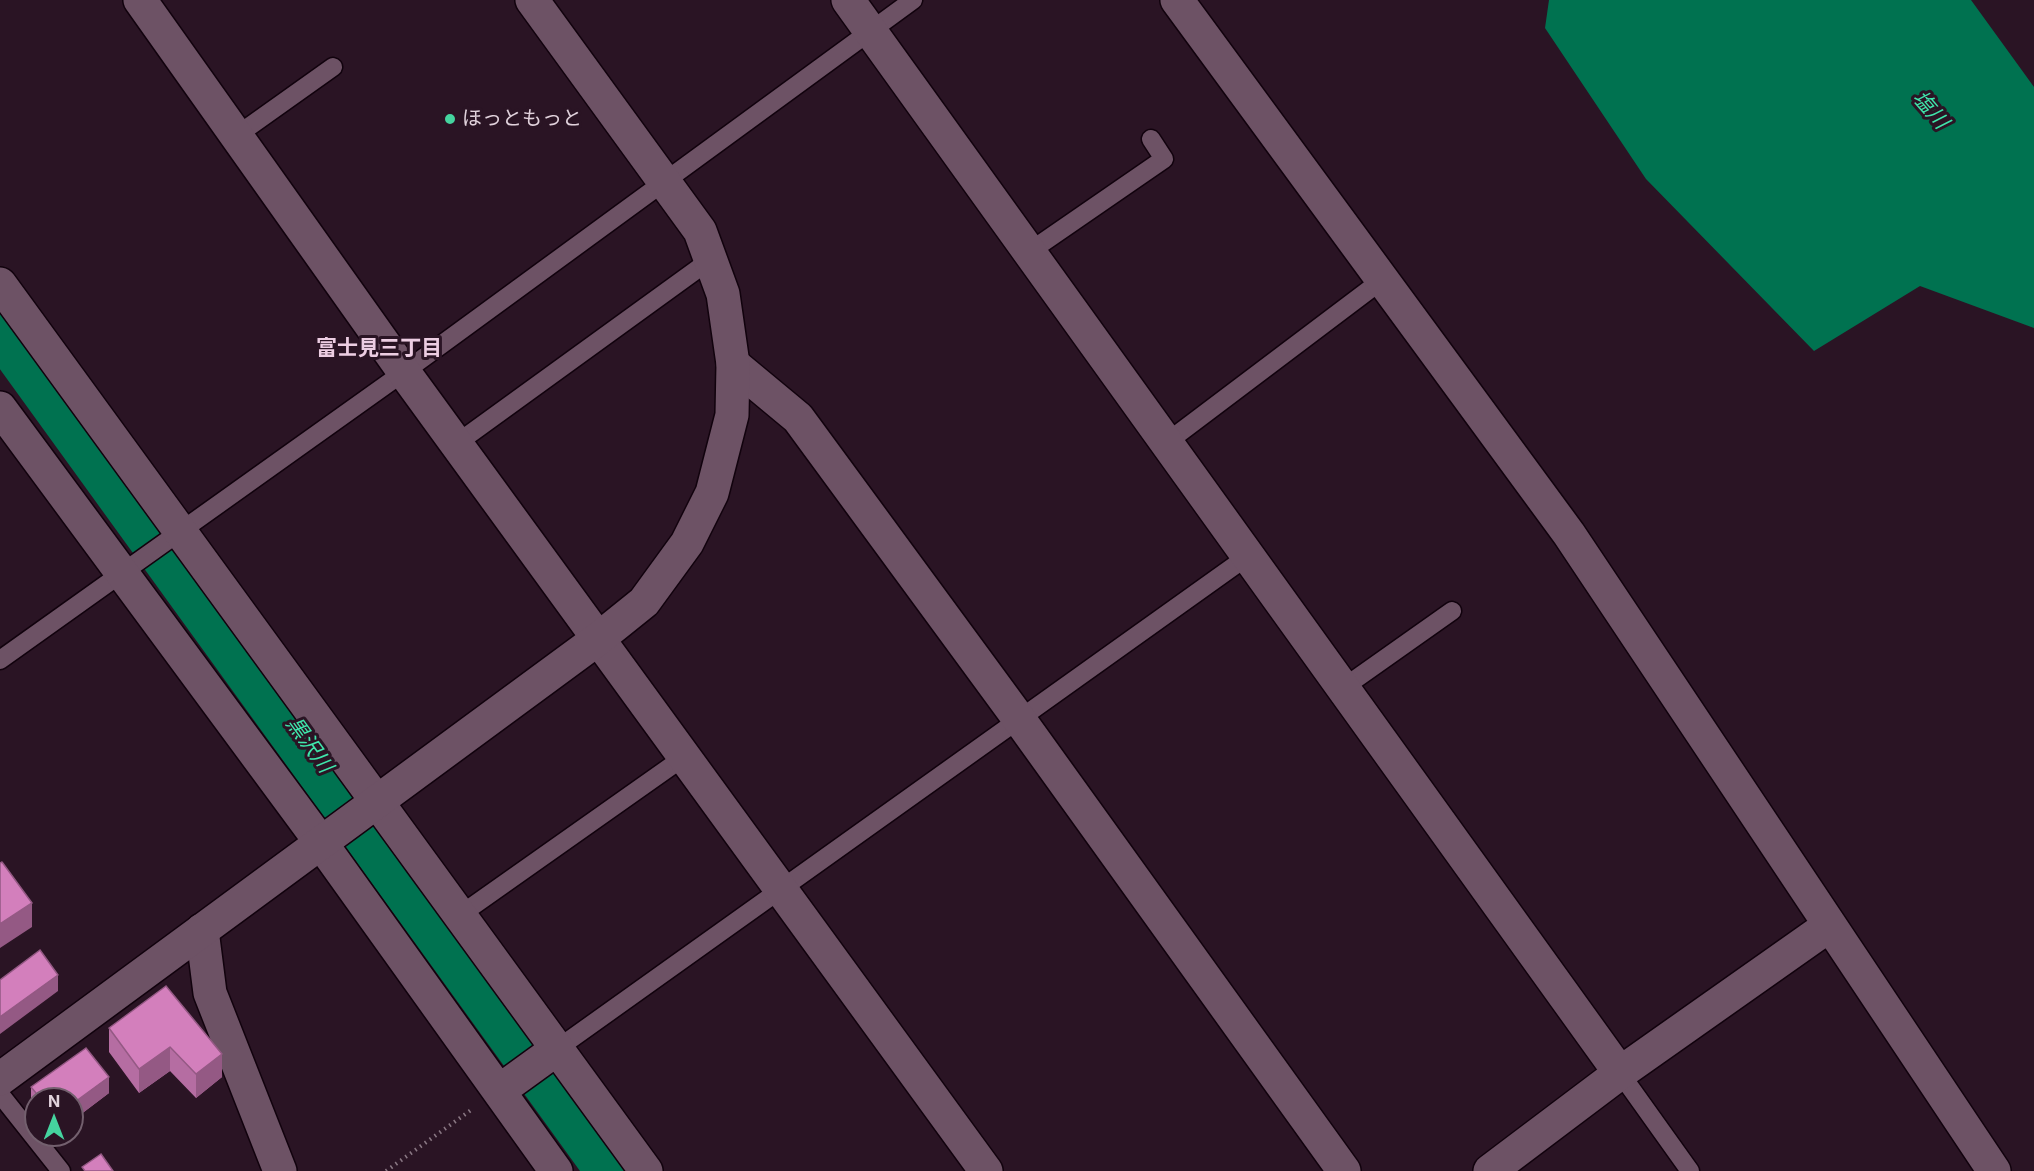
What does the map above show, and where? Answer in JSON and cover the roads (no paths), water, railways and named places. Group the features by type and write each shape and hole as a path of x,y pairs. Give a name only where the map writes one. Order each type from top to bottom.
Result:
{"street":[{"path":"140,0 456,444 986,1171"},
{"path":"0,1079 598,639 644,602 687,543 712,493 732,415 733,364 723,294 700,231 532,0"},
{"path":"848,0 1620,1073"},
{"path":"1177,0 1569,534 1994,1171"},
{"path":"0,284 646,1171"},
{"path":"733,364 798,418 1019,719 1344,1171"},
{"path":"0,408 321,843 556,1171"},
{"path":"1490,1171 1620,1073 1830,925"},
{"path":"202,930 210,993 280,1171"},
{"path":"499,1091 557,1049"}],"lane":[{"path":"0,660 404,372 913,0"},
{"path":"236,136 333,67"},
{"path":"1029,252 1164,159 1151,139"},
{"path":"456,444 710,260"},
{"path":"1166,443 1382,280"},
{"path":"557,1049 1248,556"},
{"path":"1343,688 1452,611"},
{"path":"460,915 684,757"},
{"path":"1620,1073 1690,1171"},
{"path":"0,1094 61,1171"}],"water":[{"name":"塩川","path":"1549,0 1971,0 2034,87 2034,328 1920,286 1814,351 1646,179 1545,28"}],"waterway":[{"name":"黒沢川","path":"0,318 617,1171"}],"place":[{"name":"ほっともっと","path":"450,119"}],"district":[{"name":"富士見三丁目","path":"379,349"}]}
